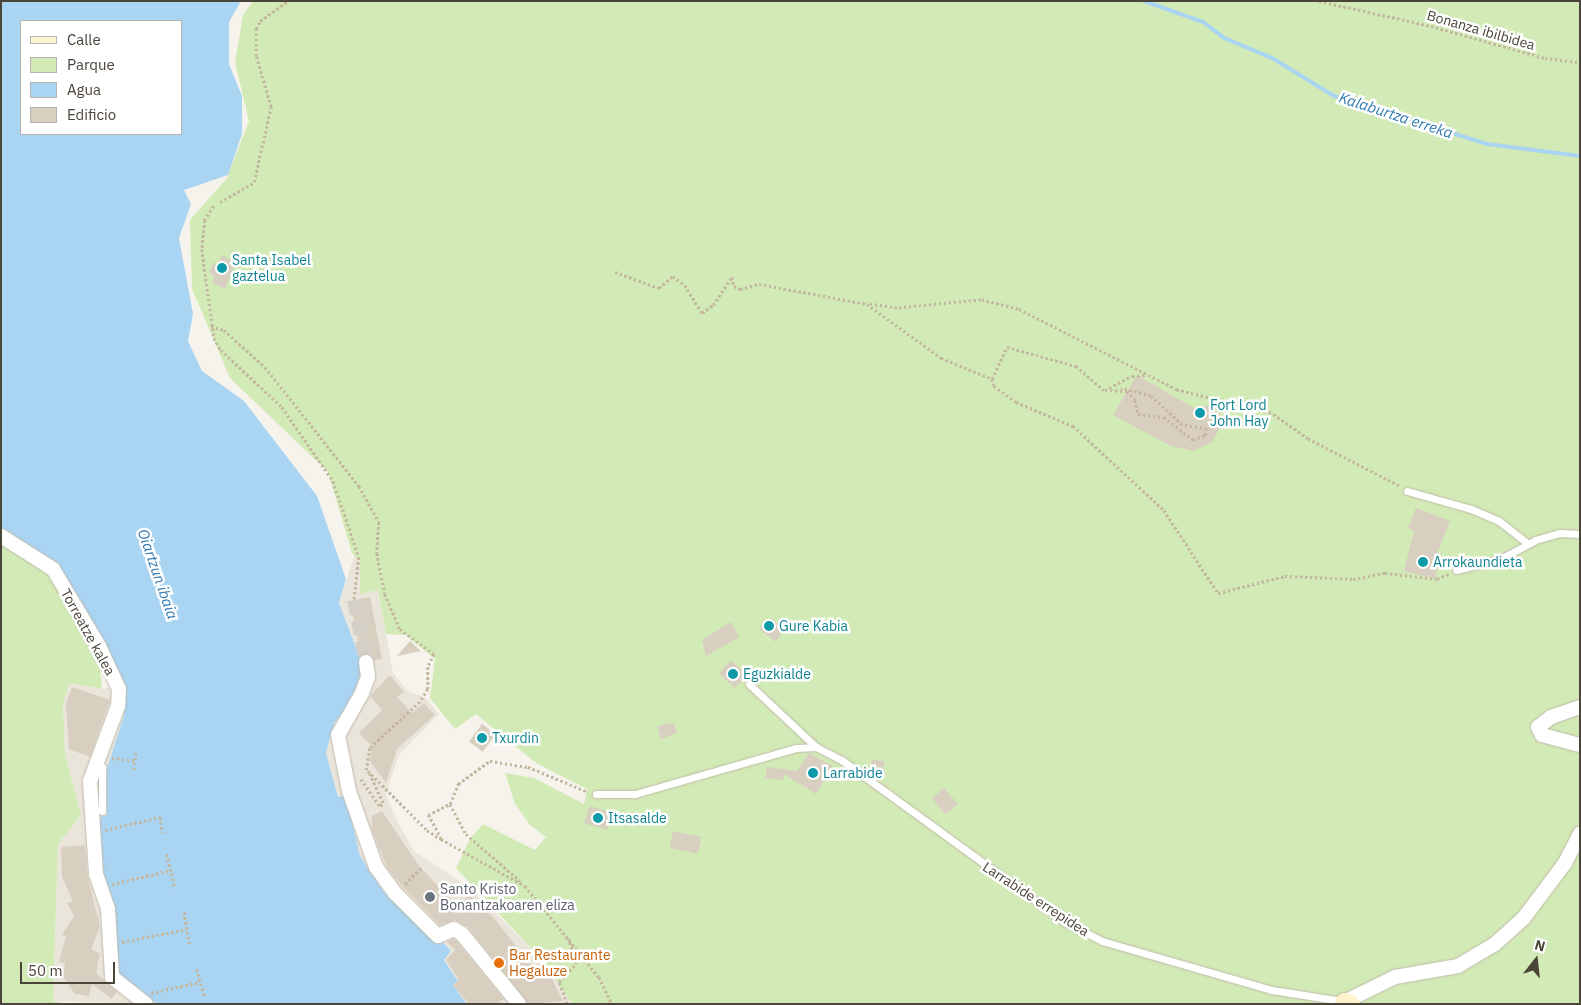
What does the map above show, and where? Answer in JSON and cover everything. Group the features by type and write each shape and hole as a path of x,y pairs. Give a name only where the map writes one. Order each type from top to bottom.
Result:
{"street":[{"name":"Torreatze kalea","path":"1,536 53,569 99,646 119,690 118,706 103,759 90,781 96,874 108,909 112,976 145,999"},
{"path":"366,662 368,677 362,693 338,735 339,755 376,867 394,893 438,936 454,928 462,934 519,1004"},
{"path":"1580,707 1538,727 1542,735 1580,745"},
{"name":"Larrabide errepidea","path":"1347,1003 1395,977 1458,966 1489,948 1522,919 1565,863 1580,834"}],"lane":[{"path":"1407,491 1470,509 1499,521 1527,543"},
{"path":"1456,570 1500,559 1527,543 1559,533 1580,534"},
{"name":"Larrabide errepidea","path":"749,684 816,747 843,761 1065,922 1102,942 1272,990 1347,1003"},
{"path":"596,794 635,794 797,748 816,747"},
{"path":"102,811 103,759"}],"path":[{"path":"220,202 254,182 271,106 256,56 256,29 260,21 288,1"},
{"name":"Bonanza ibilbidea","path":"1319,1 1431,26 1545,58 1580,62"},
{"path":"214,206 205,220 202,249 212,326 221,350 282,406 333,481 359,557 354,600"},
{"path":"615,272 659,288 673,276 685,285 702,313 713,305 719,290 732,277 734,286 740,289 759,284 897,308 955,300 998,302 1068,331 1147,375 1197,396 1245,404 1271,413 1308,439 1407,491"},
{"path":"867,304 941,358 992,379"},
{"path":"212,326 224,330 266,367 359,486 379,522 377,553 389,603 400,629 434,654 428,667 428,689 420,702 370,748 366,772 383,803 380,806 359,777 355,779 358,787"},
{"path":"1121,388 1132,395 1135,409 1143,417 1164,417 1193,440 1205,435 1207,429 1182,425 1151,396 1121,388 1105,390 1076,366 1007,347 992,379 994,386 1016,402 1073,426 1136,483 1164,510 1223,594 1239,586 1285,576 1352,579 1385,573 1437,579 1456,570"},
{"path":"1105,390 1132,376 1147,375"},
{"path":"134,770 136,752"},
{"path":"103,759 135,761"},
{"path":"441,839 428,815 450,804 458,784 490,761 528,767 574,788 596,794"},
{"path":"366,772 441,839 525,886"},
{"path":"450,804 466,834 525,886 567,934 599,977 612,1004"},
{"path":"98,832 160,817 163,833"},
{"path":"167,854 175,888"},
{"path":"394,893 422,867"},
{"path":"105,885 171,870"},
{"path":"184,912 190,946"},
{"path":"116,944 187,929"},
{"path":"567,934 576,964 559,982 567,1004"},
{"path":"197,969 204,996"},
{"path":"145,999 200,982"}],"shaded area":[{"path":"361,553 360,594 378,590 393,673 408,691 425,698 439,714 399,755 386,794 397,821 414,851 473,890 543,961 572,1004 467,1004 453,985 456,977 444,960 451,951 439,939 436,944 384,892 360,856 346,795 338,797 326,753 334,723 351,704 363,666 339,603 355,554"},
{"path":"70,683 102,689 124,684 124,716 107,768 117,973 157,1004 53,1001 58,844 81,815 65,755 63,703"}],"green space":[{"path":"253,1 1580,1 1580,1004 572,1004 543,961 456,868 470,839 483,824 535,850 546,837 530,825 515,804 505,773 534,778 584,804 587,789 536,763 476,714 455,729 430,698 435,659 406,635 386,634 378,590 360,594 360,561 352,553 328,472 230,378 192,289 190,220 227,178 249,121 235,62 243,15"},
{"path":"1,543 48,572 99,658 102,689 70,683 63,703 65,755 81,815 58,844 53,1001 66,1004 1,1004"}],"water":[{"name":"Oiartzun ibaia","path":"1,1 241,1 229,22 229,64 242,96 242,134 228,175 184,190 191,204 179,238 193,314 188,341 202,371 244,401 317,496 346,579 339,603 363,666 351,704 334,723 326,753 338,797 346,795 360,856 384,892 436,944 440,939 451,951 444,960 458,981 453,985 467,1004 157,1004 117,973 101,871 98,818 107,815 107,768 124,716 124,684 58,565 1,528"}],"building":[{"name":"Santa Isabel gaztelua","path":"222,255 236,263 225,289 212,283 214,276 209,273 213,263 218,263"},
{"path":"1137,375 1201,412 1206,405 1226,418 1212,442 1193,451 1171,446 1113,415"},
{"path":"1416,508 1450,521 1437,553 1442,554 1435,579 1404,571 1414,531 1408,528"},
{"path":"370,597 382,659 374,660 369,654 361,655 350,601"},
{"name":"Gure Kabia","path":"770,618 784,628 776,642 759,629"},
{"path":"731,622 739,637 706,656 702,640"},
{"path":"410,641 421,651 397,656"},
{"name":"Eguzkialde","path":"731,660 747,675 735,688 719,673"},
{"path":"390,675 404,692 397,697 412,713 424,703 435,715 397,749 386,783 370,761 372,746 359,733 382,710 370,696"},
{"path":"72,687 110,700 90,757 69,749 66,704"},
{"path":"673,723 677,733 661,739 657,726"},
{"name":"Txurdin","path":"482,724 496,734 483,752 469,742"},
{"name":"Larrabide","path":"809,753 833,766 816,794 784,774 783,780 765,778 767,767 797,771"},
{"path":"872,759 885,762 881,778 869,773"},
{"path":"944,788 958,804 946,814 932,798"},
{"name":"Itsasalde","path":"589,806 612,812 608,830 584,823"},
{"path":"382,811 419,866 458,907 469,895 493,917 531,965 535,964 542,975 548,971 563,1001 528,1004 469,928 455,920 440,925 405,889 388,869 372,830 372,816"},
{"path":"673,831 701,837 698,854 669,848"},
{"path":"85,845 87,874 100,927 91,949 100,954 96,973 117,992 111,999 92,984 89,996 75,994 63,977 65,963 59,962 66,936 62,935 74,916 67,903 73,902 62,876 61,847"},
{"path":"453,939 504,999 497,1004 469,1004 453,985 459,980 446,960 455,950 447,942"}],"waterway":[{"name":"Kalaburtza erreka","path":"1144,1 1203,22 1224,38 1272,58 1334,96 1487,144 1580,156"}],"tunnel":[{"path":"354,600 366,662"}],"place":[{"name":"Santa Isabel gaztelua","path":"222,268"},
{"name":"Fort Lord John Hay","path":"1200,413"},
{"name":"Arrokaundieta","path":"1423,562"},
{"name":"Gure Kabia","path":"769,626"},
{"name":"Eguzkialde","path":"733,674"},
{"name":"Txurdin","path":"482,738"},
{"name":"Larrabide","path":"813,773"},
{"name":"Itsasalde","path":"598,818"},
{"name":"Santo Kristo Bonantzakoaren eliza","path":"430,897"},
{"name":"Bar Restaurante Hegaluze","path":"499,963"}]}
